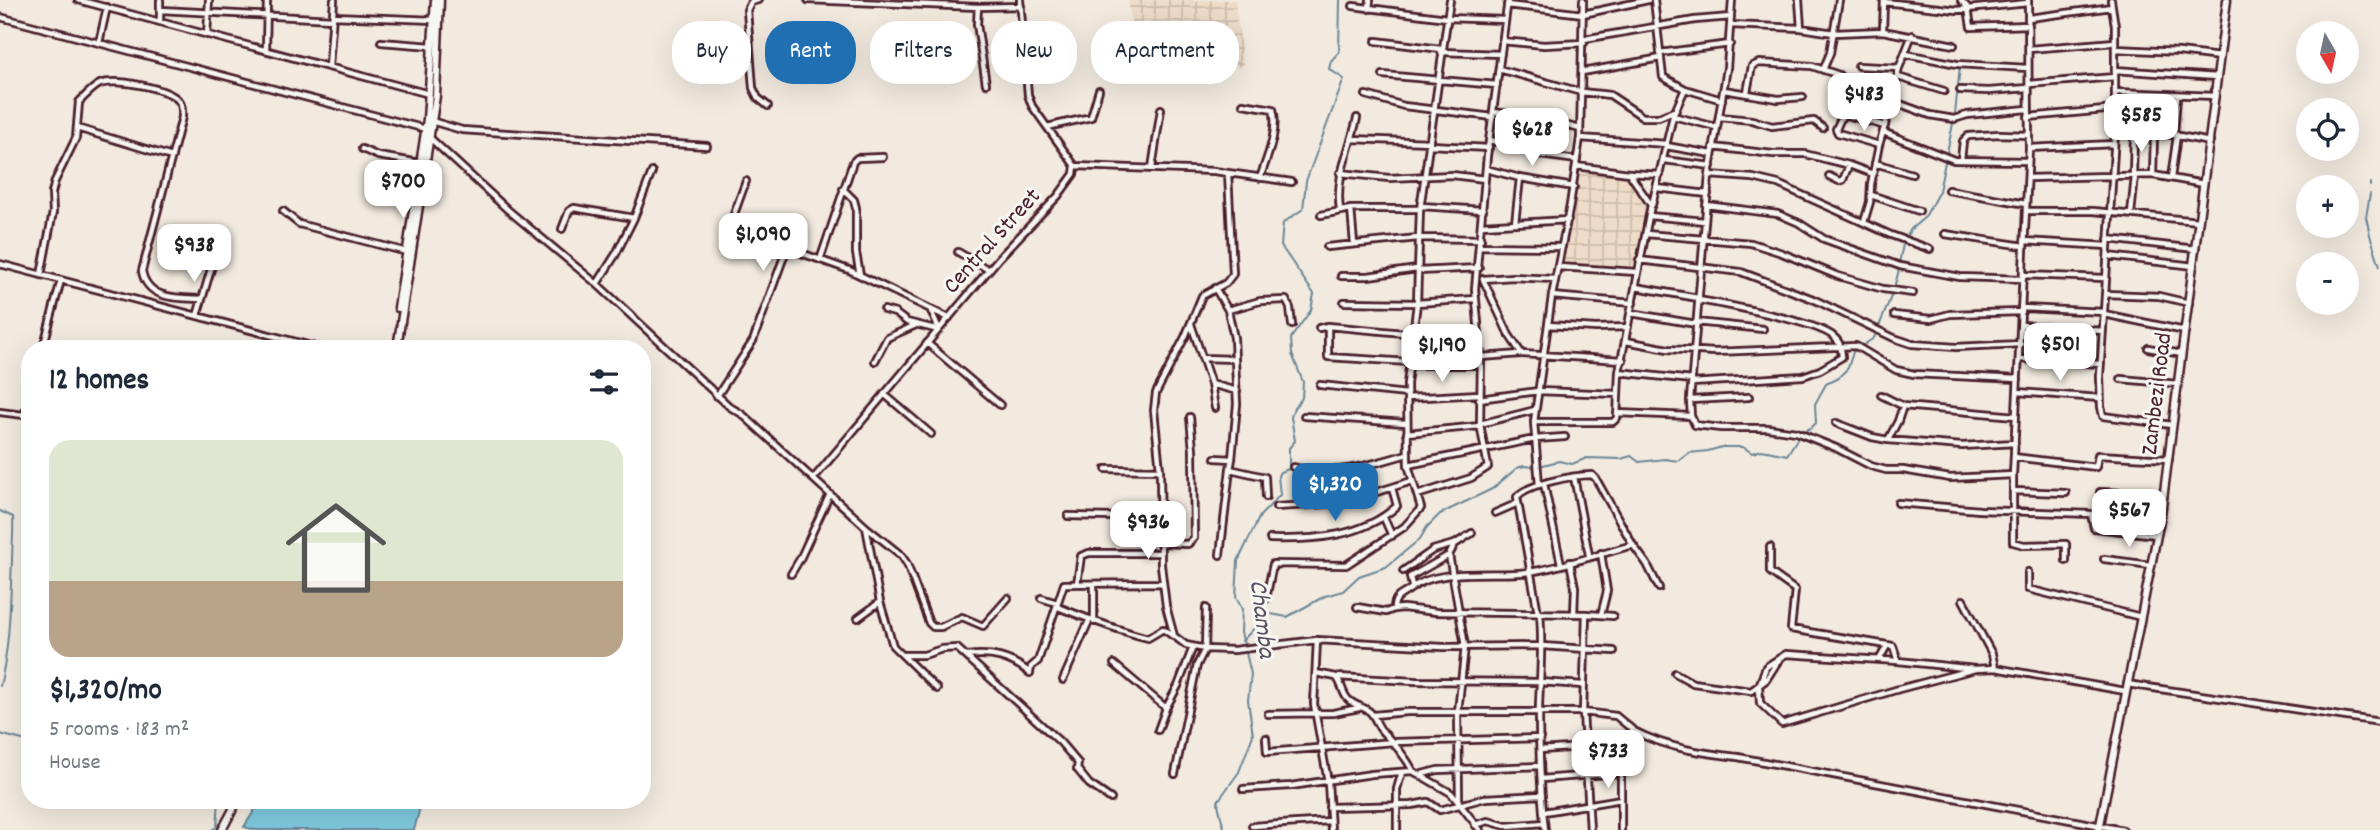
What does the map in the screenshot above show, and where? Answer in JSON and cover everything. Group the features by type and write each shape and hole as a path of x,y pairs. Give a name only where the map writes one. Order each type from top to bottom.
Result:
{"main road":[{"path":"409,253 433,95 437,0"},
{"name":"Zambezi Road","path":"2099,828 2164,495 2227,0"},
{"path":"433,95 432,46 436,20"},
{"path":"396,340 427,134"},
{"path":"222,828 233,809"}],"street":[{"path":"78,0 433,95"},
{"path":"160,0 160,21"},
{"path":"207,35 209,0"},
{"path":"266,50 267,0"},
{"path":"329,67 334,0"},
{"path":"758,0 751,2 747,10 752,81 758,98 768,106"},
{"path":"808,0 978,7 1021,3 1028,95 1032,106 1075,166 1228,173 1292,182"},
{"path":"1369,9 1370,0"},
{"path":"1266,599 1273,564 1346,565 1404,527 1421,508 1408,465 1407,396 1415,334 1420,207 1450,0"},
{"path":"1561,564 1541,485 1534,422 1552,296 1574,187 1580,138 1584,0"},
{"path":"1416,495 1478,474 1488,467 1480,425 1481,357 1475,299 1486,169 1507,2 1583,14 1648,0"},
{"path":"1654,0 1663,77 1685,89 1722,100"},
{"path":"1732,0 1730,44 1706,205 1690,400 1690,416 1695,425 1796,432 1871,466 1886,470 1903,470 1950,478 2013,475"},
{"path":"1799,0 1801,28"},
{"path":"1823,70 1830,53 1839,0"},
{"path":"1961,0 1968,8 1971,27 2029,25"},
{"path":"2111,0 2116,109 2100,398 2104,416 2173,426"},
{"path":"1883,30 1884,1 1957,10 2028,1 2029,148 2013,475 2013,544 2066,544 2067,561"},
{"path":"1353,6 1447,18 1505,20"},
{"path":"978,7 980,48 986,84"},
{"path":"2029,18 2112,7"},
{"path":"99,43 107,8"},
{"path":"161,10 267,16 436,20"},
{"path":"0,17 427,134 508,210 597,284 728,409 742,415 866,527 901,555 908,564 933,627 941,627 962,617 983,626 1008,598"},
{"path":"1502,41 1544,44 1584,41 1695,20 1731,18"},
{"path":"1731,25 1801,28 1834,33 1883,30 1954,44"},
{"path":"1864,222 1879,145 1899,68 1912,35"},
{"path":"1376,41 1441,50 1501,54"},
{"path":"381,42 432,46"},
{"path":"2028,49 2115,42"},
{"path":"1582,72 1730,44"},
{"path":"2115,49 2220,57"},
{"path":"1906,54 1957,64 2028,68"},
{"path":"1747,92 1752,66 1759,63 1812,66 1839,75"},
{"path":"1858,66 1899,68"},
{"path":"1499,69 1581,92 1614,96 1643,117 1656,118 1676,110"},
{"path":"1960,90 1989,91 2115,73 2218,77"},
{"path":"1383,75 1497,85"},
{"path":"1898,77 1944,91"},
{"path":"41,275 53,212 52,193 55,181 73,146 79,102 103,83 127,83 170,94 183,108 142,271 144,278 149,289 156,293 202,299"},
{"path":"1848,83 1930,115 1954,119 1967,115 2028,109"},
{"path":"1534,422 1613,422 1617,418 1619,372 1639,260 1673,116 1685,89"},
{"path":"1047,127 1091,117 1099,90"},
{"path":"1724,90 1778,99 1803,97"},
{"path":"2116,92 2216,96"},
{"path":"2145,135 2148,94"},
{"path":"1366,95 1393,104 1434,111 1534,117 1580,129"},
{"path":"2171,178 2177,96"},
{"path":"1243,104 1268,107 1273,109 1275,115 1272,140 1260,178"},
{"path":"1152,168 1161,109"},
{"path":"2028,117 2116,109"},
{"path":"1879,145 1846,136 1838,133 1836,129 1843,114 1885,126"},
{"path":"1673,116 1716,127"},
{"path":"1719,117 1752,120 1772,126 1814,121 1823,128"},
{"path":"1340,210 1340,173 1357,118"},
{"path":"430,120 463,130 707,146"},
{"path":"77,128 172,157"},
{"path":"1883,132 1937,155 1961,160 2028,161"},
{"path":"2115,134 2176,135 2210,142"},
{"path":"2132,214 2134,134"},
{"path":"1961,160 1963,141 1968,136 2029,135"},
{"path":"2153,175 2154,135"},
{"path":"1580,138 1712,151 1805,154 1872,174"},
{"path":"1352,139 1489,148"},
{"path":"1490,140 1576,163 1629,173 1660,175"},
{"path":"2029,148 2114,144"},
{"path":"362,149 378,156 421,163"},
{"path":"820,260 843,189 857,158 883,157"},
{"path":"1664,160 1710,166"},
{"path":"1875,163 1912,174"},
{"path":"1829,176 1843,180 1849,165"},
{"name":"Central Street","path":"814,478 948,318 1058,195 1074,174 1075,166"},
{"path":"1486,169 1574,187"},
{"path":"597,284 634,218 652,172"},
{"path":"1174,636 1162,583 1160,470 1154,410 1156,393 1202,296 1226,283 1233,274 1228,173"},
{"path":"1340,173 1390,178 1425,176 1485,179"},
{"path":"1629,173 1651,205"},
{"path":"2028,178 2153,175 2205,185"},
{"path":"1709,176 1765,180 1891,235 1930,249"},
{"path":"1516,223 1520,178"},
{"path":"746,181 733,217 734,226 860,275 948,318"},
{"path":"1657,188 1708,194"},
{"path":"843,189 856,208 856,253 860,275"},
{"path":"1948,190 2026,207 2200,221"},
{"path":"1871,195 1919,211"},
{"path":"1706,205 1778,214 1837,244 1900,266 1960,277 2105,278"},
{"path":"1321,215 1351,209 1420,207 1483,210"},
{"path":"562,229 569,211 574,208 634,218"},
{"path":"1351,209 1354,244"},
{"path":"283,211 299,224 409,253"},
{"path":"1649,216 1705,221"},
{"path":"1482,225 1568,220"},
{"path":"1646,234 1751,243 1838,276 1882,289 1913,293"},
{"path":"1945,234 2024,244 2108,246"},
{"path":"1327,247 1418,238 1481,239"},
{"path":"2108,239 2197,249"},
{"path":"1480,246 1562,247"},
{"path":"717,396 753,341 787,248"},
{"path":"958,252 989,271"},
{"path":"2108,256 2194,266"},
{"path":"197,316 214,259"},
{"path":"1639,260 1741,272 1812,299 1912,344 1956,347 2021,344"},
{"path":"0,264 288,340"},
{"path":"1558,267 1637,272"},
{"path":"1341,276 1479,268"},
{"path":"1476,279 1555,279"},
{"path":"1483,279 1509,335 1522,354"},
{"path":"45,340 61,280"},
{"path":"1619,372 1692,381 1813,373 1842,357 1841,346 1832,335 1804,324 1736,306 1636,287"},
{"path":"1215,288 1228,310 1234,338 1237,391 1237,418 1220,555"},
{"path":"2105,294 2159,296 2189,303"},
{"path":"1552,296 1633,303"},
{"path":"1344,302 1417,303 1475,299"},
{"path":"1228,310 1260,301 1286,300 1292,325"},
{"path":"884,310 917,325 939,330"},
{"path":"930,310 939,330"},
{"path":"1894,315 1931,319 1950,313 2023,310 2104,313 2185,331"},
{"path":"1631,313 1696,323 1763,329"},
{"path":"1191,323 1211,384 1215,408"},
{"path":"874,361 887,338 917,325"},
{"path":"1548,325 1628,327"},
{"path":"2022,325 2103,331"},
{"path":"1319,328 1328,326 1479,337"},
{"path":"1328,326 1328,357 1410,364 1481,365"},
{"path":"1626,341 1695,351 1745,352 1841,346 1861,348 1896,370 1914,374 2018,379"},
{"path":"927,343 1000,405"},
{"path":"2148,348 2183,354"},
{"path":"1481,357 1522,354 1623,360"},
{"path":"1202,358 1235,359"},
{"path":"2020,359 2101,364"},
{"path":"2121,379 2179,385"},
{"path":"1211,384 1237,391"},
{"path":"1320,385 1407,396 1479,397 1538,391 1618,394"},
{"path":"2017,392 2100,398"},
{"path":"883,394 931,434"},
{"path":"1881,395 1903,406 2016,416"},
{"path":"1690,400 1749,397"},
{"path":"1888,440 1903,406"},
{"path":"1407,433 1480,425 1535,410"},
{"path":"1617,413 1690,416"},
{"path":"0,414 21,415"},
{"path":"1304,416 1406,424"},
{"path":"1160,543 1188,544 1194,538 1194,450 1191,417"},
{"path":"1836,423 1872,437 1888,440 1962,446 2015,443"},
{"path":"1408,465 1535,439 1565,437"},
{"path":"1293,467 1313,470 1356,468 1407,454"},
{"path":"2014,457 2096,467 2098,455 2169,458"},
{"path":"1216,458 1232,459"},
{"path":"1106,469 1160,470"},
{"path":"1230,469 1265,477 1265,497"},
{"path":"1545,830 1539,711 1543,646 1518,503 1519,494 1541,485 1592,475 1659,588"},
{"path":"1574,477 1589,556"},
{"path":"1276,507 1342,503 1412,481"},
{"path":"1270,539 1313,539 1337,535 1384,518 1397,506 1392,488"},
{"path":"2013,491 2066,493"},
{"path":"2100,492 2164,495"},
{"path":"791,574 830,494"},
{"path":"1495,513 1518,503"},
{"path":"1898,503 1985,511 2091,514 2094,528 2157,536"},
{"path":"1068,516 1159,518"},
{"path":"1384,518 1392,536"},
{"path":"866,527 880,602 893,646 937,689"},
{"path":"1403,572 1434,549 1455,544 1472,533"},
{"path":"1455,544 1450,555 1465,646 1458,712 1457,769 1460,803"},
{"path":"1394,608 1397,597 1412,586 1437,577 1530,572 1633,545"},
{"path":"1770,547 1769,572 1795,590 1791,629 1893,646 1898,661"},
{"path":"1077,584 1081,556 1089,552 1160,553"},
{"path":"1601,553 1606,591 1601,615"},
{"path":"1412,586 1410,577 1450,555"},
{"path":"2104,559 2151,565"},
{"path":"1570,562 1575,587 1574,614"},
{"path":"2028,572 2028,586 2031,590 2141,617"},
{"path":"967,656 998,656 1017,663 1030,673 1031,667 1037,662 1064,584 1162,583"},
{"path":"1063,680 1091,621 1094,585"},
{"path":"1041,598 1057,603 1058,607 1091,621 1148,638 1163,629 1193,647 1205,649 1243,649 1317,640 1443,647 1543,646 1614,651"},
{"path":"1964,600 1992,654 1995,668"},
{"path":"858,618 880,602"},
{"path":"1357,607 1386,612 1394,608 1613,616"},
{"path":"1175,774 1197,665 1205,649 1206,608"},
{"path":"1586,614 1583,712 1590,830"},
{"path":"1317,640 1314,702 1328,782 1331,830"},
{"path":"1879,660 1887,646"},
{"path":"902,655 924,655 952,647 967,656 1060,742 1078,763 1077,769 1089,784 1111,799"},
{"path":"1157,730 1193,647"},
{"path":"1975,669 1782,724 1760,703 1759,686 1766,667 1786,654 1793,654 1975,669 1995,668 2380,722"},
{"path":"1114,664 1166,708"},
{"path":"1316,673 1336,677 1461,683 1540,682 1583,685"},
{"path":"1675,673 1693,683 1729,689 1751,691 1759,686"},
{"path":"1336,677 1342,684 1345,696 1360,708"},
{"path":"1268,714 1366,709 1373,715 1380,729 1394,742 1413,771 1446,789 1477,827"},
{"path":"1373,715 1539,711 1616,716 1634,731 1680,749 1817,771 2087,827 2123,830"},
{"path":"1621,830 1621,749 1624,738 1634,731"},
{"path":"1266,738 1267,752 1394,742 1540,738"},
{"path":"1540,750 1584,747 1621,749"},
{"path":"1421,775 1438,770 1540,766"},
{"path":"1243,789 1413,771"},
{"path":"1397,830 1397,789 1402,772"},
{"path":"1541,779 1620,773"},
{"path":"1329,807 1429,802 1439,810 1485,798 1542,795"},
{"path":"1544,812 1621,799"},
{"path":"1252,825 1330,821"},
{"path":"1469,830 1487,821 1508,826 1544,823"},
{"path":"1300,823 1301,830"}],"shaded area":[{"path":"1128,0 1235,0 1238,21 1131,21"},
{"path":"1239,33 1243,66 1239,66"},
{"path":"1578,169 1626,174 1647,204 1635,269 1562,264"}],"water":[{"path":"255,809 420,809 414,830 255,830 244,827"}],"waterway":[{"name":"Chamba","path":"1225,830 1218,801 1239,772 1253,735 1248,700 1251,674 1241,632 1242,609 1236,597 1238,561 1260,516 1280,495 1280,472 1289,469 1289,448 1295,441 1291,417 1302,398 1303,382 1292,354 1291,338 1311,310 1314,294 1281,246 1283,223 1303,209 1306,181 1344,79 1329,69 1331,61 1339,52 1340,0"},
{"path":"1899,263 1904,240 1911,229 1925,217 1939,191 1955,114 1960,66"},
{"path":"2370,194 2366,217 2380,266"},
{"path":"1800,432 1816,423 1815,404 1826,384 1838,378 1848,368 1853,352 1874,338 1899,269"},
{"path":"1539,466 1559,461 1572,464 1587,458 1621,459 1631,456 1639,462 1665,459 1678,461 1689,453 1722,447 1743,447 1752,453 1762,450 1787,455 1799,436"},
{"name":"Chamba","path":"1242,641 1265,617 1271,614 1287,617 1325,596 1343,591 1359,576 1386,567 1420,539 1440,514 1492,489 1517,468 1535,467"},
{"path":"0,511 13,517 9,624 0,686"},
{"path":"0,734 21,740"},
{"path":"212,830 217,827 218,809"}]}
